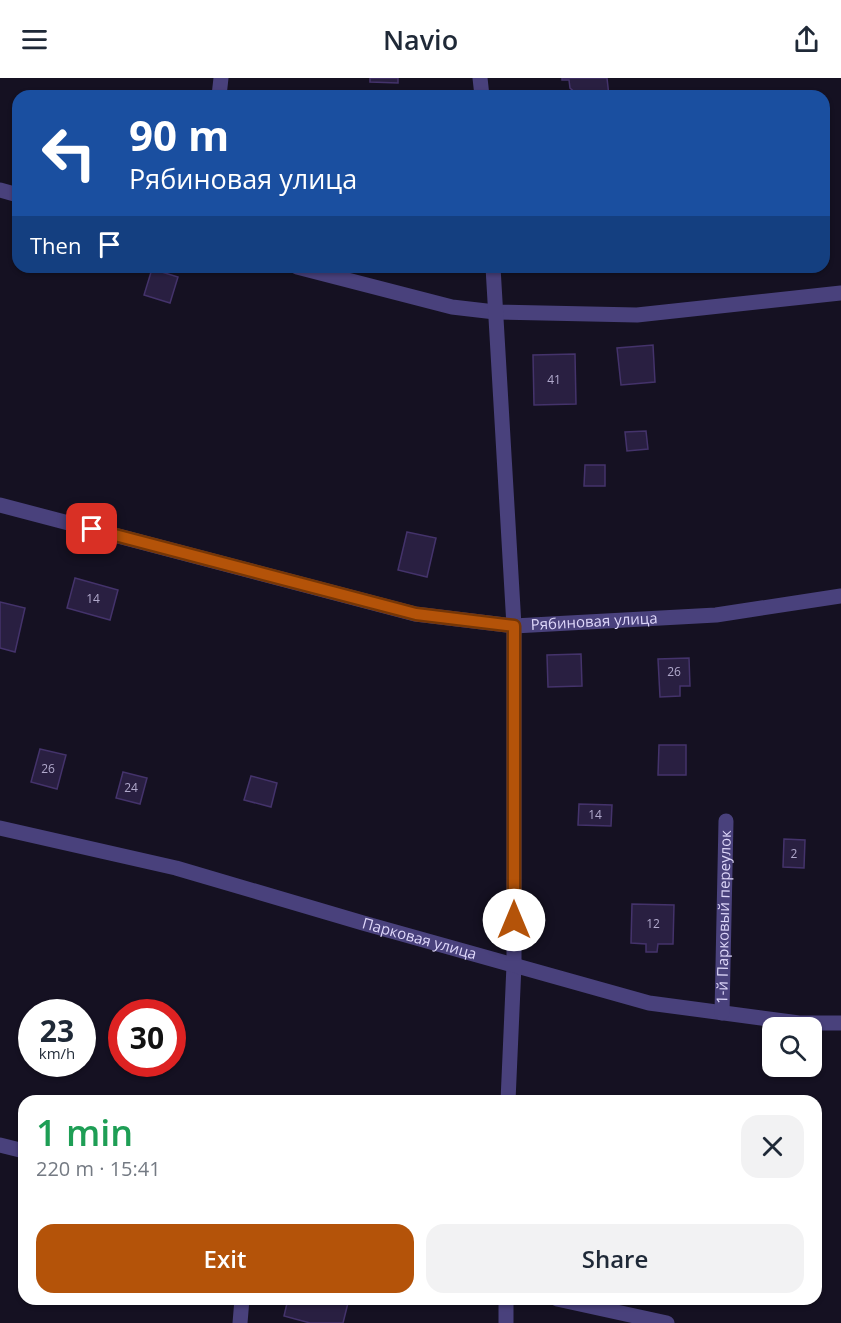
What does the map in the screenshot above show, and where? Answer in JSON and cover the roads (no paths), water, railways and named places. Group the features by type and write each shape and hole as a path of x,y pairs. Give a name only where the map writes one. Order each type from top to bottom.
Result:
{"street":[{"path":"320,273 452,307 495,312 637,315 841,293"},
{"path":"493,273 514,626 514,965 508,1095"},
{"name":"Рябиновая улица","path":"0,505 416,614 514,626 716,615 841,596"},
{"name":"1-й Парковый переулок","path":"722,1013 726,821"},
{"name":"Парковая улица","path":"0,828 176,868 649,1003 799,1023 841,1023"},
{"path":"0,1145 18,1150"},
{"path":"240,1323 242,1305"},
{"path":"506,1305 506,1323"},
{"path":"584,1305 667,1323"}]}
